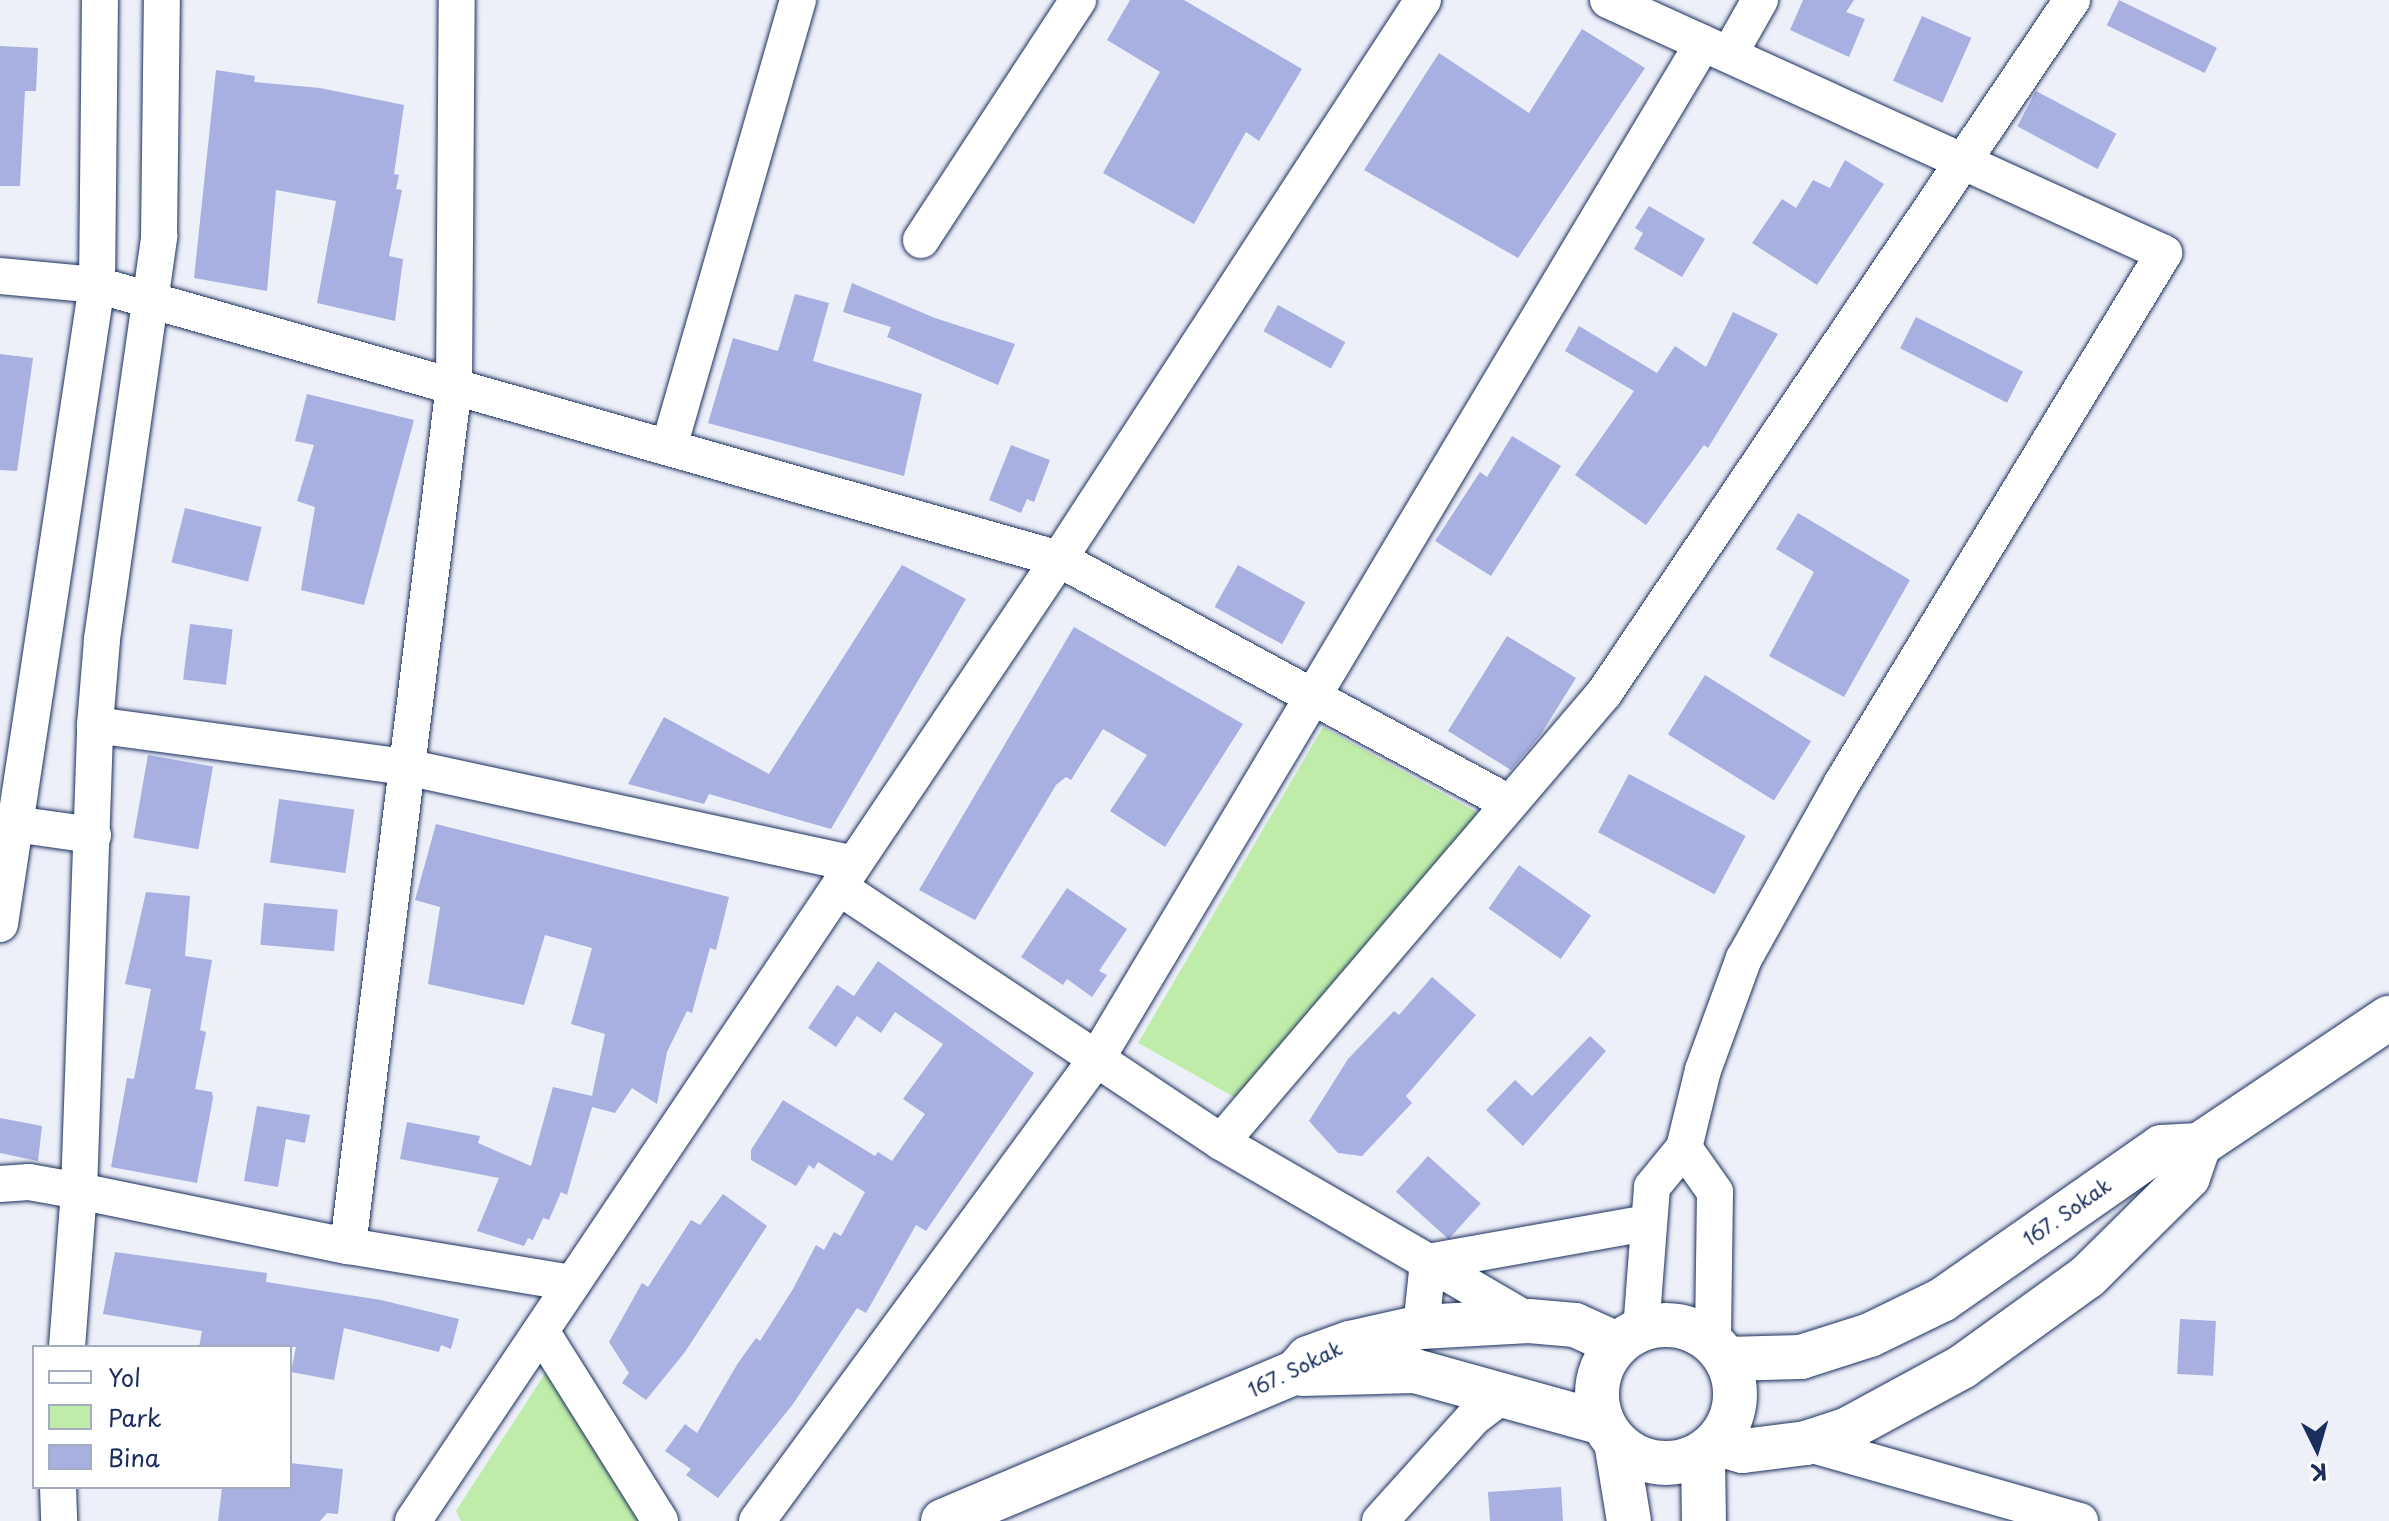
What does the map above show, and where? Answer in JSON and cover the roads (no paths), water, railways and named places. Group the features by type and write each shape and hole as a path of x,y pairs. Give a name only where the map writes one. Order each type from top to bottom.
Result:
{"street":[{"path":"0,924 9,822 97,285 100,0"},
{"path":"67,1345 79,1191 95,725 102,639 159,236 162,0"},
{"path":"348,1246 454,385 457,0"},
{"path":"669,447 798,0"},
{"path":"921,240 1078,0"},
{"path":"419,1518 572,1283 1059,559 1423,0"},
{"path":"1608,0 1717,48 1965,166 2164,253 1842,783 1744,958 1703,1070 1684,1148 1652,1187 1629,1337 1598,1378 1629,1521"},
{"path":"757,1521 1097,1058 1313,697 1717,48 1760,0"},
{"path":"1221,1142 1605,692 1965,166 2072,0"},
{"path":"0,276 97,285 1059,559 1509,803"},
{"path":"95,725 406,767 847,875 1097,1058 1221,1142 1529,1321"},
{"path":"9,822 93,835"},
{"name":"167. Sokak","path":"1720,1350 1801,1357 1870,1335 1942,1300 2161,1147 2199,1145 2389,1018"},
{"path":"1296,1372 1311,1377 1415,1371 1504,1394 1610,1432 1656,1461 1709,1448 1755,1451 1806,1443 1846,1430 1962,1367 2087,1277 2188,1177 2199,1145"},
{"path":"1684,1148 1715,1192 1720,1350 1735,1397 1730,1419 1709,1448 1704,1521"},
{"path":"0,1184 29,1182 348,1246 572,1283"},
{"path":"1428,1262 1648,1223"},
{"path":"1421,1327 1428,1262"},
{"name":"167. Sokak","path":"943,1521 1296,1372 1308,1358 1350,1343 1421,1327 1529,1321 1575,1325 1629,1337"},
{"path":"1629,1337 1685,1328 1720,1350"},
{"path":"541,1331 660,1521"},
{"path":"1380,1521 1474,1417 1504,1394"},
{"path":"1806,1443 2075,1520"},
{"path":"58,1489 59,1521"}]}
